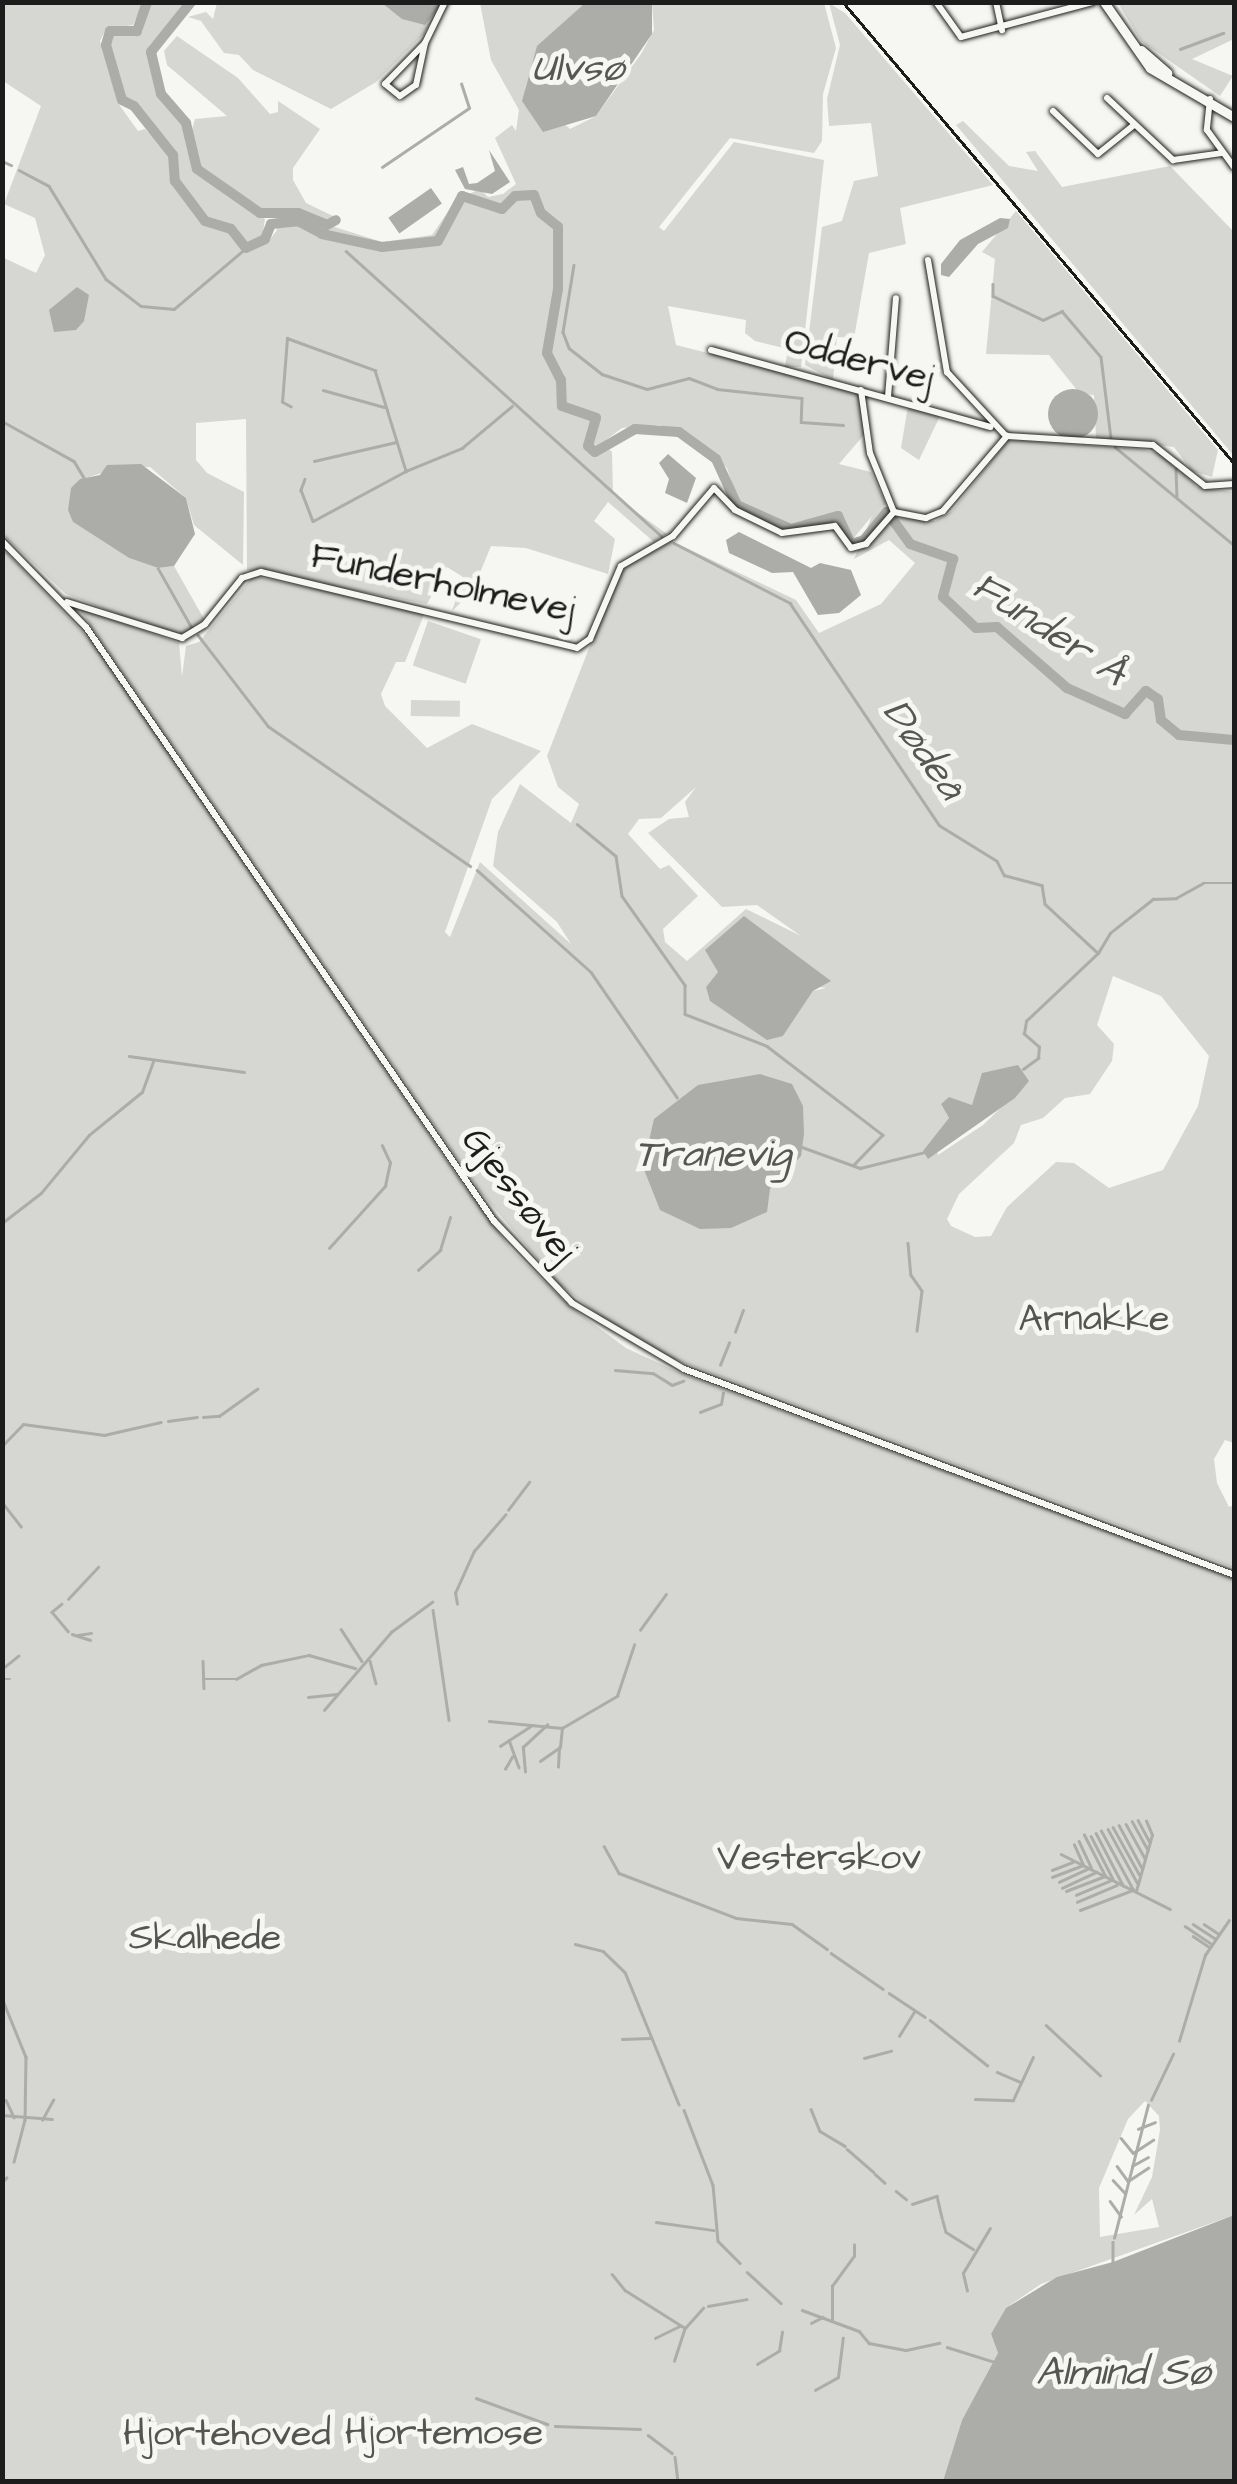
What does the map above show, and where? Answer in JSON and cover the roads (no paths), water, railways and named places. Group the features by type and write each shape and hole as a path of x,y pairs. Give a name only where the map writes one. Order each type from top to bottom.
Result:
{"main road":[{"path":"1107,2 1140,50 1209,101 1234,114"}],"street":[{"path":"425,43 385,84 400,96 416,86 425,43 446,2"},
{"path":"936,2 961,37 1002,30 1063,7 1093,2"},
{"path":"996,2 1002,30"},
{"path":"1107,98 1173,160 1222,153"},
{"path":"1209,101 1206,124 1234,167"},
{"path":"1053,111 1098,154 1134,125"},
{"path":"928,260 947,372 991,427 1007,436 1153,445 1204,486 1234,484"},
{"path":"888,397 896,298"},
{"name":"Oddervej","path":"712,350 991,427"},
{"path":"861,390 870,453 894,512 918,518 942,511 1007,436"},
{"name":"Funderholmevej","path":"65,602 182,638 205,624 242,578 260,572 578,648 590,638 620,566 672,536 714,488 734,510 782,533 797,536 831,525 851,548 866,544 894,512"},
{"name":"Gjessøvej","path":"2,541 65,602 494,1221 572,1303 684,1370 1234,1574"}],"water":[{"path":"382,3 442,3 425,25 402,19"},
{"name":"Ulvsø","path":"585,3 652,3 652,34 596,116 543,132 522,101 537,46"},
{"path":"489,150 510,182 492,194 465,189 455,170 463,167 469,184 477,183 495,171"},
{"path":"431,188 442,204 399,233 388,218"},
{"path":"1000,218 1010,219 1008,228 978,244 949,277 941,275 941,264 960,240"},
{"path":"77,287 89,295 84,321 76,330 54,332 49,310"},
{"path":"1073,389 1091,396 1098,414 1091,432 1073,439 1055,432 1048,414 1055,396"},
{"path":"668,454 696,478 687,503 665,493 669,479 659,463"},
{"path":"141,464 186,498 195,534 174,566 158,568 129,558 73,522 68,510 71,488 80,479 100,475 107,465"},
{"path":"739,532 811,568 820,563 851,570 861,595 839,613 818,615 793,572 772,573 729,553 726,540"},
{"path":"744,916 831,981 813,991 783,1036 767,1040 710,1001 706,987 718,972 705,950"},
{"path":"1018,1065 1029,1081 1015,1098 928,1159 923,1151 949,1118 941,1104 949,1097 972,1105 982,1073"},
{"name":"Tranevig","path":"760,1074 792,1084 803,1106 801,1156 770,1189 767,1212 731,1228 700,1229 660,1210 643,1167 654,1119 698,1085"},
{"name":"Almind Sø","path":"1234,2215 1234,2481 943,2481 962,2420 998,2353 991,2334 1006,2308 1057,2277 1113,2262"}],"waterway":[{"name":"Funder Å","path":"147,2 137,31 110,31 106,45 122,100 134,106 173,155 175,181 205,221 231,229 246,248 265,239 271,224 298,221 322,234 382,247 438,241 462,196 502,209 515,196 534,195 541,213 558,227 558,289 547,353 561,380 562,406 596,418 588,446 595,452 635,429 679,432 716,459 737,505 791,529 838,516 851,544 864,540 887,512 910,544 953,559 943,597 976,628 997,627 1067,688 1125,714 1146,691 1158,699 1161,720 1179,735 1234,740"},
{"path":"191,2 151,52 161,94 186,123 197,169 260,213 298,213 327,225 336,220"},
{"path":"1180,49 1223,33"},
{"path":"382,167 469,108 461,84"},
{"path":"2,161 11,165"},
{"path":"19,170 49,186 106,279 141,306 174,309 246,248"},
{"path":"346,251 661,536"},
{"path":"574,265 563,332 569,348 602,374 647,389 689,378 717,389 802,398 801,422 843,425"},
{"path":"993,284 993,296 1043,320 1062,311 1101,357 1111,438"},
{"path":"291,407 282,402 287,338 375,370 406,471 462,448 512,406"},
{"path":"323,390 384,407"},
{"path":"2,421 74,461 85,479"},
{"path":"314,461 396,442"},
{"path":"1115,447 1234,545"},
{"path":"1176,469 1177,496"},
{"path":"305,479 301,490 313,521 406,471"},
{"name":"Dødeå","path":"674,543 790,603 939,825 997,861 1004,875 1042,885 1045,904 1098,953 1110,933 1153,899 1176,898 1203,883 1234,883"},
{"path":"158,568 192,628"},
{"path":"198,635 268,726 470,866"},
{"path":"577,824 616,856 622,896 685,985 685,1014 767,1046 883,1135 854,1165"},
{"path":"477,870 591,972 677,1097"},
{"path":"1023,1069 1038,1058 1039,1047 1024,1034 1026,1021 1098,953"},
{"path":"129,1056 244,1072"},
{"path":"2,1223 41,1193 89,1135 142,1092 153,1062"},
{"path":"329,1248 385,1186 390,1163 382,1146"},
{"path":"802,1147 860,1168 925,1152"},
{"path":"418,1270 440,1250 450,1217"},
{"path":"908,1243 911,1275 922,1291 917,1331"},
{"path":"735,1332 743,1310"},
{"path":"720,1365 729,1343"},
{"path":"615,1370 653,1373 672,1385 683,1381"},
{"path":"203,1417 219,1416 257,1389"},
{"path":"700,1412 721,1404 723,1393"},
{"path":"168,1421 197,1417"},
{"path":"2,1446 23,1424 104,1435 161,1422"},
{"path":"508,1510 529,1482"},
{"path":"2,1502 21,1526"},
{"path":"457,1604 455,1593 474,1551 505,1515"},
{"path":"68,1599 98,1567"},
{"path":"640,1630 666,1594"},
{"path":"324,1710 391,1632 432,1602"},
{"path":"62,1604 52,1612 68,1631"},
{"path":"433,1610 449,1720"},
{"path":"341,1629 362,1661"},
{"path":"78,1635 91,1633"},
{"path":"72,1634 90,1640"},
{"path":"489,1721 562,1728 617,1696 634,1645"},
{"path":"203,1679 236,1679 261,1665 309,1655 355,1668"},
{"path":"2,1669 18,1656"},
{"path":"203,1661 204,1688"},
{"path":"370,1661 376,1683"},
{"path":"2,1679 10,1679"},
{"path":"308,1697 337,1694"},
{"path":"500,1746 532,1725"},
{"path":"525,1772 523,1747 547,1725"},
{"path":"540,1761 560,1747 562,1728"},
{"path":"509,1740 519,1767"},
{"path":"558,1767 559,1748"},
{"path":"505,1769 512,1757"},
{"path":"1138,1820 1149,1841"},
{"path":"1132,1821 1148,1850"},
{"path":"1136,1891 1152,1835 1146,1821"},
{"path":"1126,1824 1145,1858"},
{"path":"1119,1825 1142,1868"},
{"path":"1113,1827 1139,1874"},
{"path":"1108,1829 1138,1884"},
{"path":"1080,1910 1133,1890 1101,1831"},
{"path":"1096,1833 1123,1885"},
{"path":"1066,1891 1105,1876 1084,1835"},
{"path":"1091,1836 1113,1879"},
{"path":"1079,1841 1091,1867"},
{"path":"1052,1877 1083,1865 1074,1845"},
{"path":"604,1846 619,1873 736,1918 792,1924 827,1949"},
{"path":"1061,1854 1170,1909"},
{"path":"1052,1870 1073,1862"},
{"path":"1059,1882 1089,1868"},
{"path":"1062,1888 1096,1872"},
{"path":"1076,1895 1112,1880"},
{"path":"1077,1902 1117,1885"},
{"path":"1179,2041 1205,1955 1229,1920"},
{"path":"1193,1924 1216,1939"},
{"path":"1204,1924 1219,1934"},
{"path":"1185,1926 1212,1944"},
{"path":"1193,1936 1208,1946"},
{"path":"575,1944 603,1951 625,1972 679,2104"},
{"path":"831,1953 883,1989"},
{"path":"889,1993 925,2017"},
{"path":"2,1998 26,2057 25,2120 14,2162"},
{"path":"899,2036 914,2012"},
{"path":"930,2020 987,2065"},
{"path":"1046,2025 1100,2075"},
{"path":"622,2039 650,2038"},
{"path":"864,2058 891,2051"},
{"path":"1151,2100 1173,2054"},
{"path":"975,2099 1013,2100 1033,2057"},
{"path":"997,2072 1021,2082"},
{"path":"6,2100 14,2117"},
{"path":"42,2120 53,2100"},
{"path":"1114,2238 1148,2105"},
{"path":"811,2109 820,2131 845,2146"},
{"path":"684,2110 713,2185 718,2241 740,2263"},
{"path":"2,2115 52,2119"},
{"path":"1138,2129 1155,2122"},
{"path":"1121,2138 1133,2153 1153,2140"},
{"path":"847,2149 873,2172"},
{"path":"1132,2166 1148,2157"},
{"path":"1117,2166 1128,2181 1148,2168"},
{"path":"875,2174 885,2183"},
{"path":"2,2182 6,2178"},
{"path":"1113,2180 1125,2193"},
{"path":"896,2191 906,2199"},
{"path":"912,2204 937,2196 942,2218"},
{"path":"1110,2201 1121,2216"},
{"path":"943,2221 946,2232 973,2249"},
{"path":"656,2222 713,2230"},
{"path":"967,2291 963,2273 990,2228"},
{"path":"1113,2242 1113,2262"},
{"path":"832,2320 832,2286 854,2256 854,2245"},
{"path":"747,2272 781,2303"},
{"path":"612,2274 625,2290 685,2328"},
{"path":"708,2306 746,2299"},
{"path":"674,2361 685,2328 703,2308"},
{"path":"802,2310 859,2331 869,2343 906,2350 939,2343"},
{"path":"811,2323 823,2317"},
{"path":"655,2338 680,2326"},
{"path":"757,2364 779,2351 782,2332"},
{"path":"815,2390 838,2377 843,2338"},
{"path":"947,2347 995,2362"},
{"path":"476,2398 547,2424"},
{"path":"555,2426 640,2429"},
{"path":"648,2435 672,2453"},
{"path":"675,2457 678,2482"}],"railway":[{"path":"843,2 1234,463"}],"park label":[{"name":"Arnakke","path":"1094,1320"},
{"name":"Vesterskov","path":"819,1859"},
{"name":"Skalhede","path":"205,1939"},
{"name":"Hjortemose","path":"444,2434"},
{"name":"Hjortehoved","path":"227,2435"}]}
